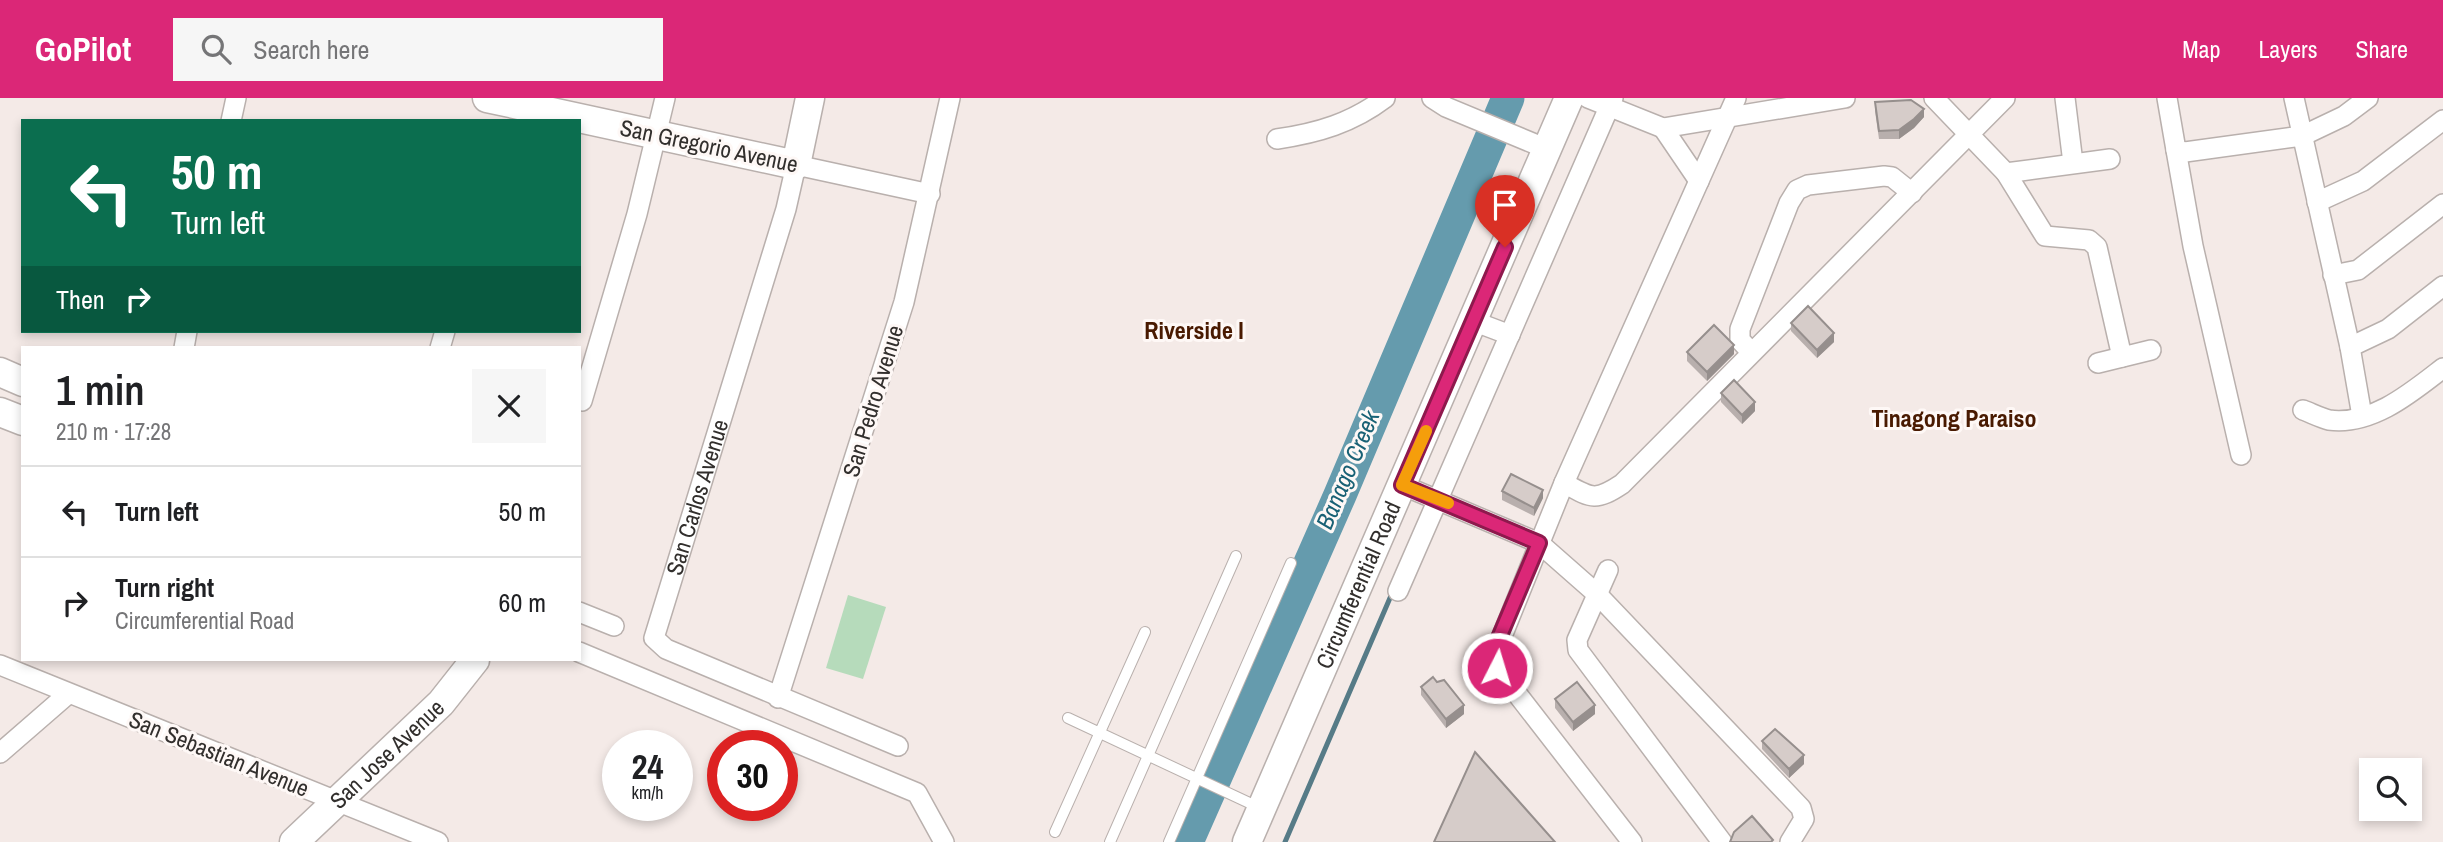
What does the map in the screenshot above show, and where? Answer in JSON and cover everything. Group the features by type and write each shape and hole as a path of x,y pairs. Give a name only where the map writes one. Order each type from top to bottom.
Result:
{"main road":[{"name":"San Gregorio Avenue","path":"487,98 524,102 796,165"},
{"name":"San Carlos Avenue","path":"796,165 810,98"},
{"name":"Circumferential Road","path":"1247,842 1425,493 1496,330 1547,149 1597,101"},
{"path":"0,372 21,381"},
{"path":"0,412 21,420"},
{"name":"San Jose Avenue","path":"294,842 441,703 474,661"}],"street":[{"path":"231,119 236,98"},
{"path":"582,401 658,135 666,98"},
{"name":"San Pedro Avenue","path":"779,698 900,314 930,194 950,98"},
{"path":"1277,139 1324,130 1357,118 1385,98"},
{"path":"1432,98 1495,129 1547,149"},
{"path":"1664,128 1732,107 1845,98"},
{"path":"1934,98 2006,173 2045,236 2089,240 2097,247 2122,357"},
{"path":"1564,483 1591,498 1606,495 1622,484 2005,98"},
{"path":"2065,98 2073,163"},
{"path":"2167,98 2193,246 2241,455"},
{"path":"2294,98 2350,347 2362,416"},
{"path":"2176,150 2196,152 2302,136 2336,121 2368,98"},
{"path":"1398,591 1425,493 1597,101 1664,128 1699,181"},
{"path":"1632,842 1497,668 1494,656 1496,645 1564,483 1732,107"},
{"path":"2317,202 2363,181 2443,120"},
{"path":"2006,173 2110,159"},
{"name":"San Gregorio Avenue","path":"796,165 930,194"},
{"name":"San Carlos Avenue","path":"796,165 786,209 654,638 666,649 898,746"},
{"path":"1751,352 1740,340 1740,329 1789,203 1797,190 1808,184 1884,176 1892,177 1912,193"},
{"path":"2333,275 2358,270 2443,204"},
{"path":"2350,347 2388,329 2443,286"},
{"path":"2098,363 2151,350"},
{"path":"2303,410 2330,420 2362,416 2392,405 2443,368"},
{"path":"1425,493 1539,543 1597,594 1801,808 1804,819 1790,842"},
{"path":"1608,570 1577,640 1578,650 1722,842"},
{"path":"581,613 614,626"},
{"path":"581,653 917,793 944,842"},
{"name":"San Sebastian Avenue","path":"0,665 438,842"},
{"path":"0,753 68,694"}],"lane":[{"path":"1110,842 1236,556"},
{"path":"1169,842 1201,779 1291,563"},
{"path":"1055,832 1144,632"},
{"path":"1068,718 1262,809"}],"green space":[{"path":"848,595 886,607 863,679 826,668"}],"building":[{"path":"1911,100 1924,109 1899,130 1879,131 1875,102"},
{"path":"1808,306 1834,333 1817,350 1791,323"},
{"path":"1714,325 1734,345 1707,372 1687,352"},
{"path":"1734,380 1755,402 1742,415 1721,393"},
{"path":"1511,474 1543,490 1534,508 1502,491"},
{"path":"1433,677 1437,682 1444,680 1464,705 1446,719 1421,687"},
{"path":"1577,682 1595,705 1573,722 1555,699"},
{"path":"1775,729 1804,755 1789,769 1762,741"},
{"path":"1475,752 1555,842 1434,842"},
{"path":"1752,816 1773,840 1730,842 1734,832"}],"waterway":[{"name":"Banago Creek","path":"1187,842 1340,495 1508,98"},
{"path":"1285,842 1393,591"}],"slow traffic":[{"path":"1426,431 1402,485 1448,503"}],"district":[{"name":"Riverside I","path":"1194,331"},
{"name":"Tinagong Paraiso","path":"1954,419"}],"route":[{"path":"1497,668 1494,656 1496,645 1539,543 1402,485 1505,247"}]}
